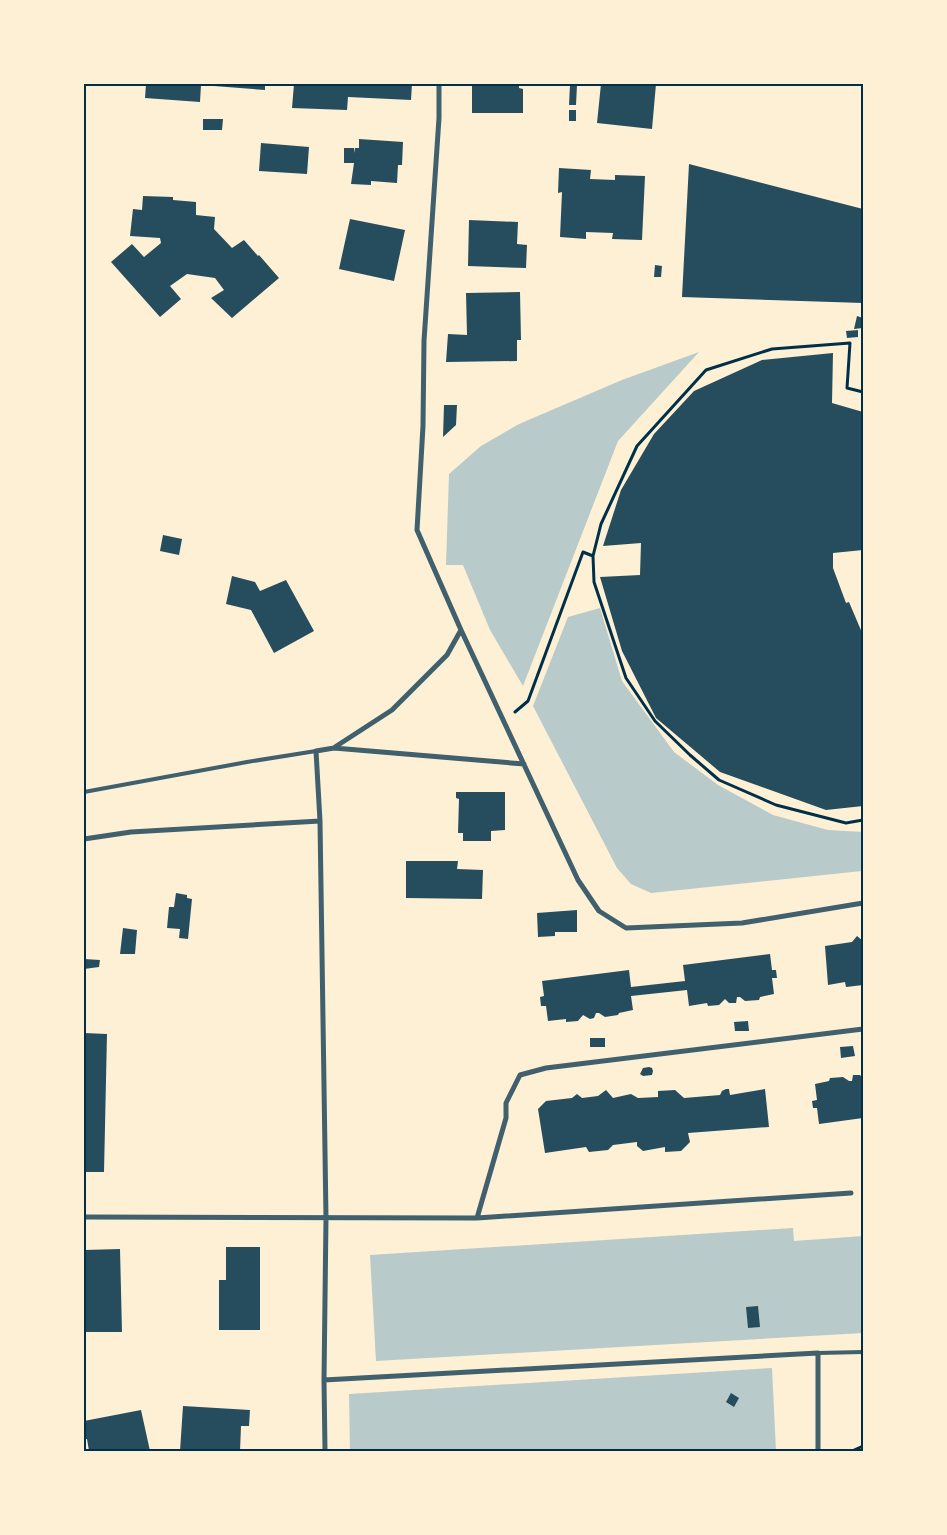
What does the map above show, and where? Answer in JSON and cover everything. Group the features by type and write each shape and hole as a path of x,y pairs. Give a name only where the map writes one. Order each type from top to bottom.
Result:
{"street":[{"path":"439,84 439,118 424,341 423,426 417,530 461,630 578,880 599,911 626,928 742,923 863,903"},
{"path":"334,748 392,710 446,655 461,630"},
{"path":"325,1451 326,1218 320,821 316,751 334,748 524,764"},
{"path":"84,839 131,832 320,821"},
{"path":"477,1218 506,1118 506,1104 520,1075 546,1068 863,1029"},
{"path":"84,1217 477,1218 851,1193"},
{"path":"324,1380 818,1353 818,1451"}],"lane":[{"path":"84,792 316,751"},
{"path":"818,1353 863,1352"}],"path":[{"path":"863,392 847,388 850,343 772,349 706,370 638,446 601,524 593,556 594,582 626,678 654,721 719,780 776,805 846,823 863,820"},
{"path":"502,718 519,710 528,701 583,552 593,556"},
{"path":"852,1451 863,1446"}],"shaded area":[{"path":"699,352 618,441 523,686 490,630 463,565 446,565 449,474 481,446 519,424 622,380"},
{"path":"600,608 622,681 674,752 718,785 773,815 828,830 863,832 863,878 862,871 651,893 631,884 617,868 533,706 568,617"},
{"path":"793,1228 794,1241 863,1236 863,1333 376,1361 370,1255"},
{"path":"772,1368 776,1451 350,1451 349,1394"}],"building":[{"path":"146,84 265,84 265,90 201,85 200,102 145,98"},
{"path":"294,84 412,84 411,100 348,97 347,110 292,108"},
{"path":"472,84 519,84 519,88 523,89 523,113 472,113"},
{"path":"601,84 656,84 652,129 597,123"},
{"path":"570,85 577,85 576,105 569,105"},
{"path":"569,110 576,110 576,121 569,121"},
{"path":"203,119 223,119 222,130 203,130"},
{"path":"359,139 403,142 402,165 398,165 397,183 371,181 371,185 351,184 354,163 344,163 344,148 354,148 354,153 355,148 359,148"},
{"path":"261,143 309,147 307,174 259,171"},
{"path":"689,164 863,209 863,303 682,297"},
{"path":"559,168 591,170 590,179 615,180 615,175 645,176 642,240 612,239 613,233 586,232 586,239 560,237 562,192 558,193"},
{"path":"143,196 173,197 173,200 196,202 196,215 215,217 214,229 232,248 244,240 279,278 232,318 211,298 224,290 215,278 187,274 170,286 181,299 160,317 111,262 132,244 144,257 161,243 160,238 130,236 133,209 142,210"},
{"path":"350,219 405,230 394,281 339,269"},
{"path":"469,220 518,222 517,244 527,245 526,268 468,266"},
{"path":"655,265 662,266 661,277 654,277"},
{"path":"520,292 521,340 517,340 517,361 446,362 448,334 467,335 466,293"},
{"path":"857,316 863,318 863,328 854,329"},
{"path":"858,330 858,337 847,338 846,331"},
{"path":"833,353 832,403 863,412 863,550 833,553 833,568 846,603 849,602 863,635 863,806 826,810 720,772 656,718 622,651 600,577 640,575 641,543 603,546 621,490 654,434 694,391 762,360"},
{"path":"444,405 457,405 456,425 443,437"},
{"path":"163,535 182,539 179,555 160,551"},
{"path":"232,576 255,582 260,591 286,580 314,631 274,653 251,610 226,604"},
{"path":"456,792 505,792 505,830 491,831 491,841 463,841 463,833 458,833 459,799 456,798"},
{"path":"406,861 458,861 457,869 483,870 482,899 406,898"},
{"path":"176,893 187,895 187,898 192,899 188,939 179,938 180,929 167,928 169,907 174,907"},
{"path":"577,910 577,932 555,932 555,936 538,937 537,913"},
{"path":"123,928 137,930 135,954 120,954"},
{"path":"857,936 863,941 863,985 846,987 845,982 828,985 825,946 852,942"},
{"path":"770,954 772,970 776,970 777,978 772,978 774,994 760,997 759,1000 745,1001 737,997 736,1003 729,1003 725,999 719,1005 708,1006 707,1003 689,1006 687,990 631,996 633,1010 605,1017 596,1013 594,1018 590,1019 583,1015 578,1021 566,1022 566,1019 548,1021 546,1006 541,1006 540,997 544,996 542,981 629,970 631,987 685,981 683,965"},
{"path":"84,959 100,960 99,967 84,969"},
{"path":"748,1021 749,1031 735,1031 734,1022"},
{"path":"84,1033 107,1034 104,1172 84,1172"},
{"path":"590,1038 605,1038 605,1047 590,1047"},
{"path":"853,1046 855,1056 841,1058 840,1047"},
{"path":"643,1068 652,1068 652,1075 643,1076 640,1074"},
{"path":"853,1075 860,1075 863,1079 863,1118 819,1124 817,1108 813,1108 812,1101 817,1100 815,1084 829,1081 830,1078 843,1077 852,1081"},
{"path":"726,1089 729,1089 730,1095 765,1089 769,1127 688,1133 690,1142 681,1151 665,1152 665,1147 643,1151 637,1146 637,1142 613,1145 608,1150 589,1152 586,1147 545,1153 538,1109 546,1101 572,1098 577,1094 582,1098 598,1096 606,1090 613,1098 631,1094 638,1098 658,1097 658,1091 675,1090 684,1098 720,1095"},
{"path":"226,1247 260,1247 260,1330 219,1330 219,1280 226,1280"},
{"path":"120,1249 122,1332 84,1332 84,1250"},
{"path":"758,1306 760,1327 748,1328 746,1307"},
{"path":"731,1393 739,1398 734,1407 726,1402"},
{"path":"183,1406 250,1410 249,1426 241,1426 240,1451 180,1451"},
{"path":"141,1410 150,1451 89,1451 87,1439 84,1439 84,1421"}]}
